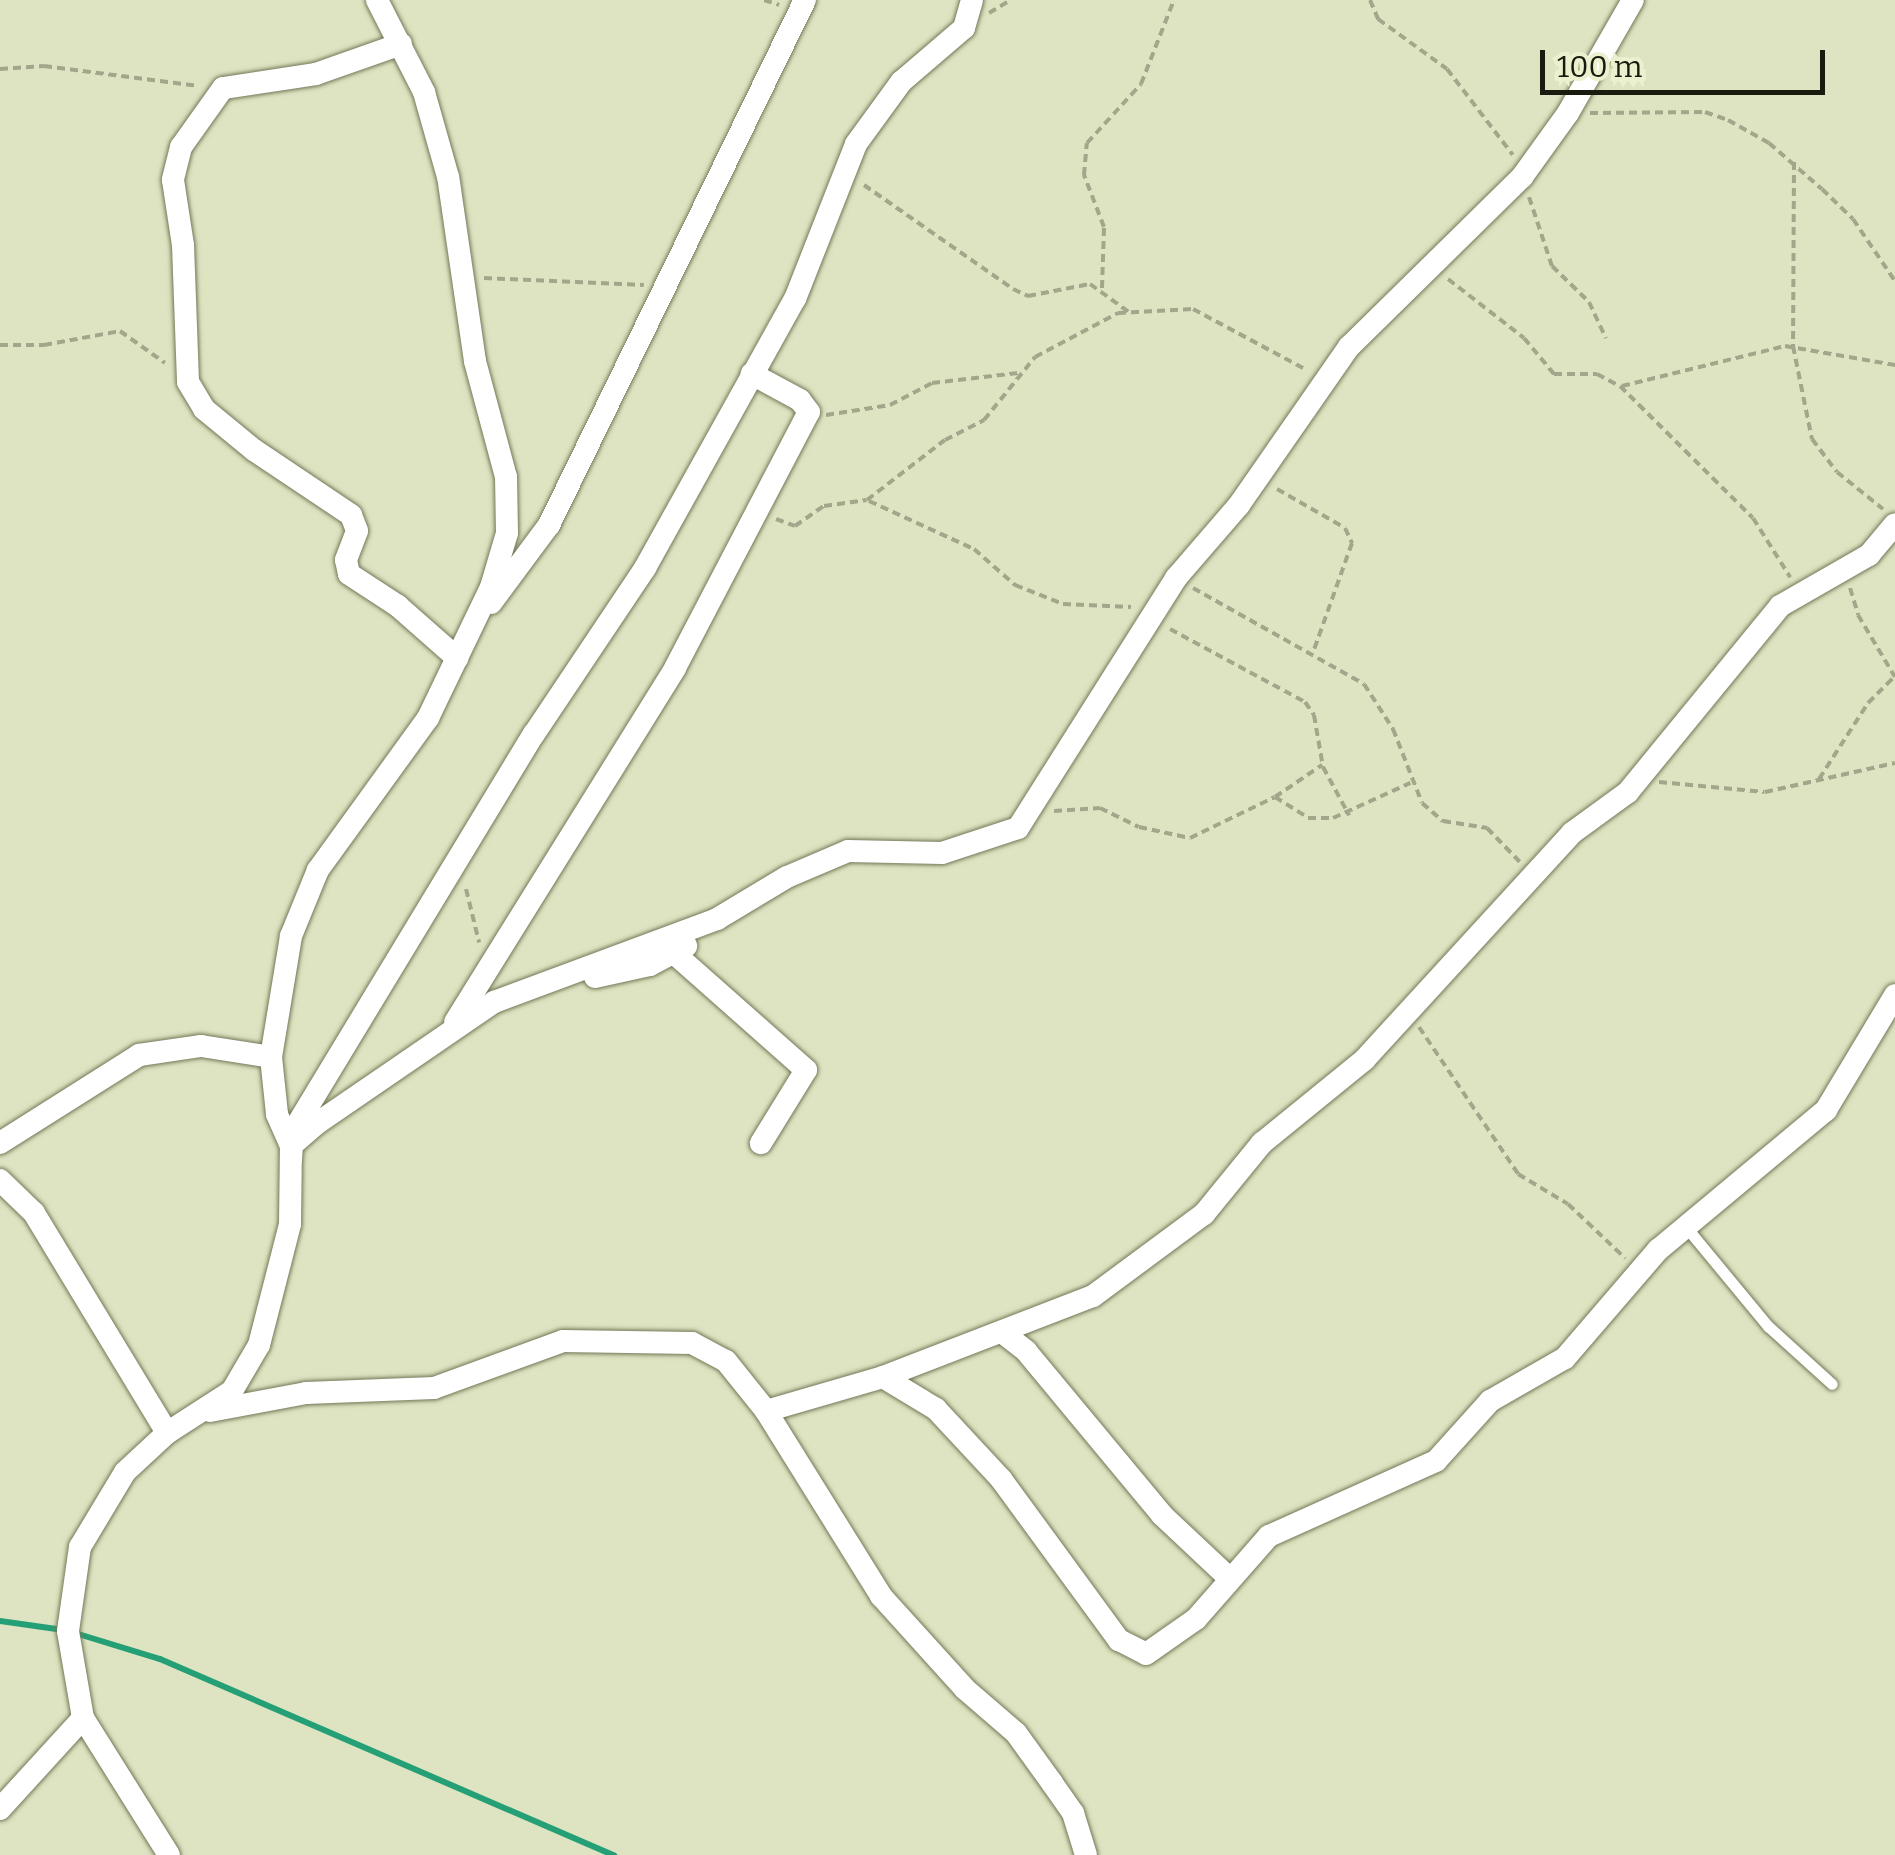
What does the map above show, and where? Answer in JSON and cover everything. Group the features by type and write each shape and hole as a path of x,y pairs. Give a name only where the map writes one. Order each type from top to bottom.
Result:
{"street":[{"path":"290,1156 277,1114 271,1057 291,936 318,870 410,749 475,622 504,555 508,502 474,361 467,278 444,164 401,44 378,0"},
{"path":"475,622 550,525 805,0"},
{"path":"210,1411 239,1380 258,1345 290,1224 292,1133 360,1016 464,859 534,734 645,568 795,299 870,122 902,82 964,28 972,0"},
{"path":"290,1156 292,1145 316,1124 494,1002 566,980 717,919 803,868 848,851 942,853 1018,828 1030,815 1176,578 1255,477 1325,378 1522,177 1568,113 1633,0"},
{"path":"401,44 316,74 222,90 175,163 188,382 204,410 254,450 351,515 357,531 346,560 348,574 398,606 457,658"},
{"path":"444,1038 490,972 676,668 750,518 809,412 800,400 752,374"},
{"path":"1869,555 1895,520"},
{"path":"766,1411 883,1377 1093,1296 1196,1221 1262,1144 1364,1060 1535,872 1640,779 1758,630 1799,591 1844,566 1895,547"},
{"path":"566,980 610,976 676,954 717,919"},
{"path":"676,954 806,1070 761,1144"},
{"path":"883,1377 916,1392 1001,1479 1119,1640 1137,1654 1174,1638 1227,1576 1285,1525 1436,1461 1490,1402 1564,1358 1686,1227 1826,1110 1895,996"},
{"path":"0,1143 139,1055 201,1046 271,1057"},
{"path":"0,1180 34,1213 167,1434"},
{"path":"1002,1332 1162,1515 1227,1576"},
{"path":"169,1855 84,1718 68,1631 80,1547 125,1472 167,1434 210,1411 306,1393 434,1388 563,1341 692,1343 726,1362 766,1411 881,1596 965,1689 1016,1732 1073,1813 1086,1855"},
{"path":"0,1809 84,1718"}],"lane":[{"path":"1686,1227 1768,1326 1832,1384"}],"path":[{"path":"1102,289 1104,227 1084,175 1087,143 1141,84 1174,0"},
{"path":"1370,0 1378,18 1447,69 1512,154 1552,266 1589,302 1606,338"},
{"path":"0,69 44,66 222,90"},
{"path":"1568,113 1710,112 1794,162 1852,219 1895,281"},
{"path":"1794,162 1793,346 1812,439 1838,472 1895,520"},
{"path":"847,174 1013,289 1028,296 1077,283 1102,289 1129,312"},
{"path":"1433,266 1524,338 1554,374 1597,374 1620,386 1752,518 1799,591"},
{"path":"467,278 668,282"},
{"path":"750,518 795,526 824,506 867,500 945,440 984,420 1019,373 1041,352 1069,344 1096,321 1129,312 1194,309 1325,378"},
{"path":"0,345 44,345 120,331 188,382"},
{"path":"1620,386 1719,358 1793,346 1895,366"},
{"path":"809,412 890,406 932,383 1019,373"},
{"path":"1255,477 1350,533 1349,566 1313,652"},
{"path":"867,500 974,549 1015,586 1063,604 1153,611 1305,702 1314,715 1322,765 1349,814"},
{"path":"1817,782 1868,703 1895,676 1858,615 1844,566"},
{"path":"1176,578 1313,652 1372,694 1411,783 1443,821 1487,828 1535,872"},
{"path":"1640,779 1751,792 1817,782 1895,763"},
{"path":"1030,815 1100,808 1139,826 1190,838 1275,797 1322,765"},
{"path":"1275,797 1308,818 1349,814 1411,783"},
{"path":"464,859 468,912 490,972"},
{"path":"1411,1009 1434,1056 1460,1084 1518,1174 1568,1204 1640,1272"}],"waterway":[{"path":"0,1621 63,1630"},
{"path":"75,1633 160,1659 614,1855"}]}
